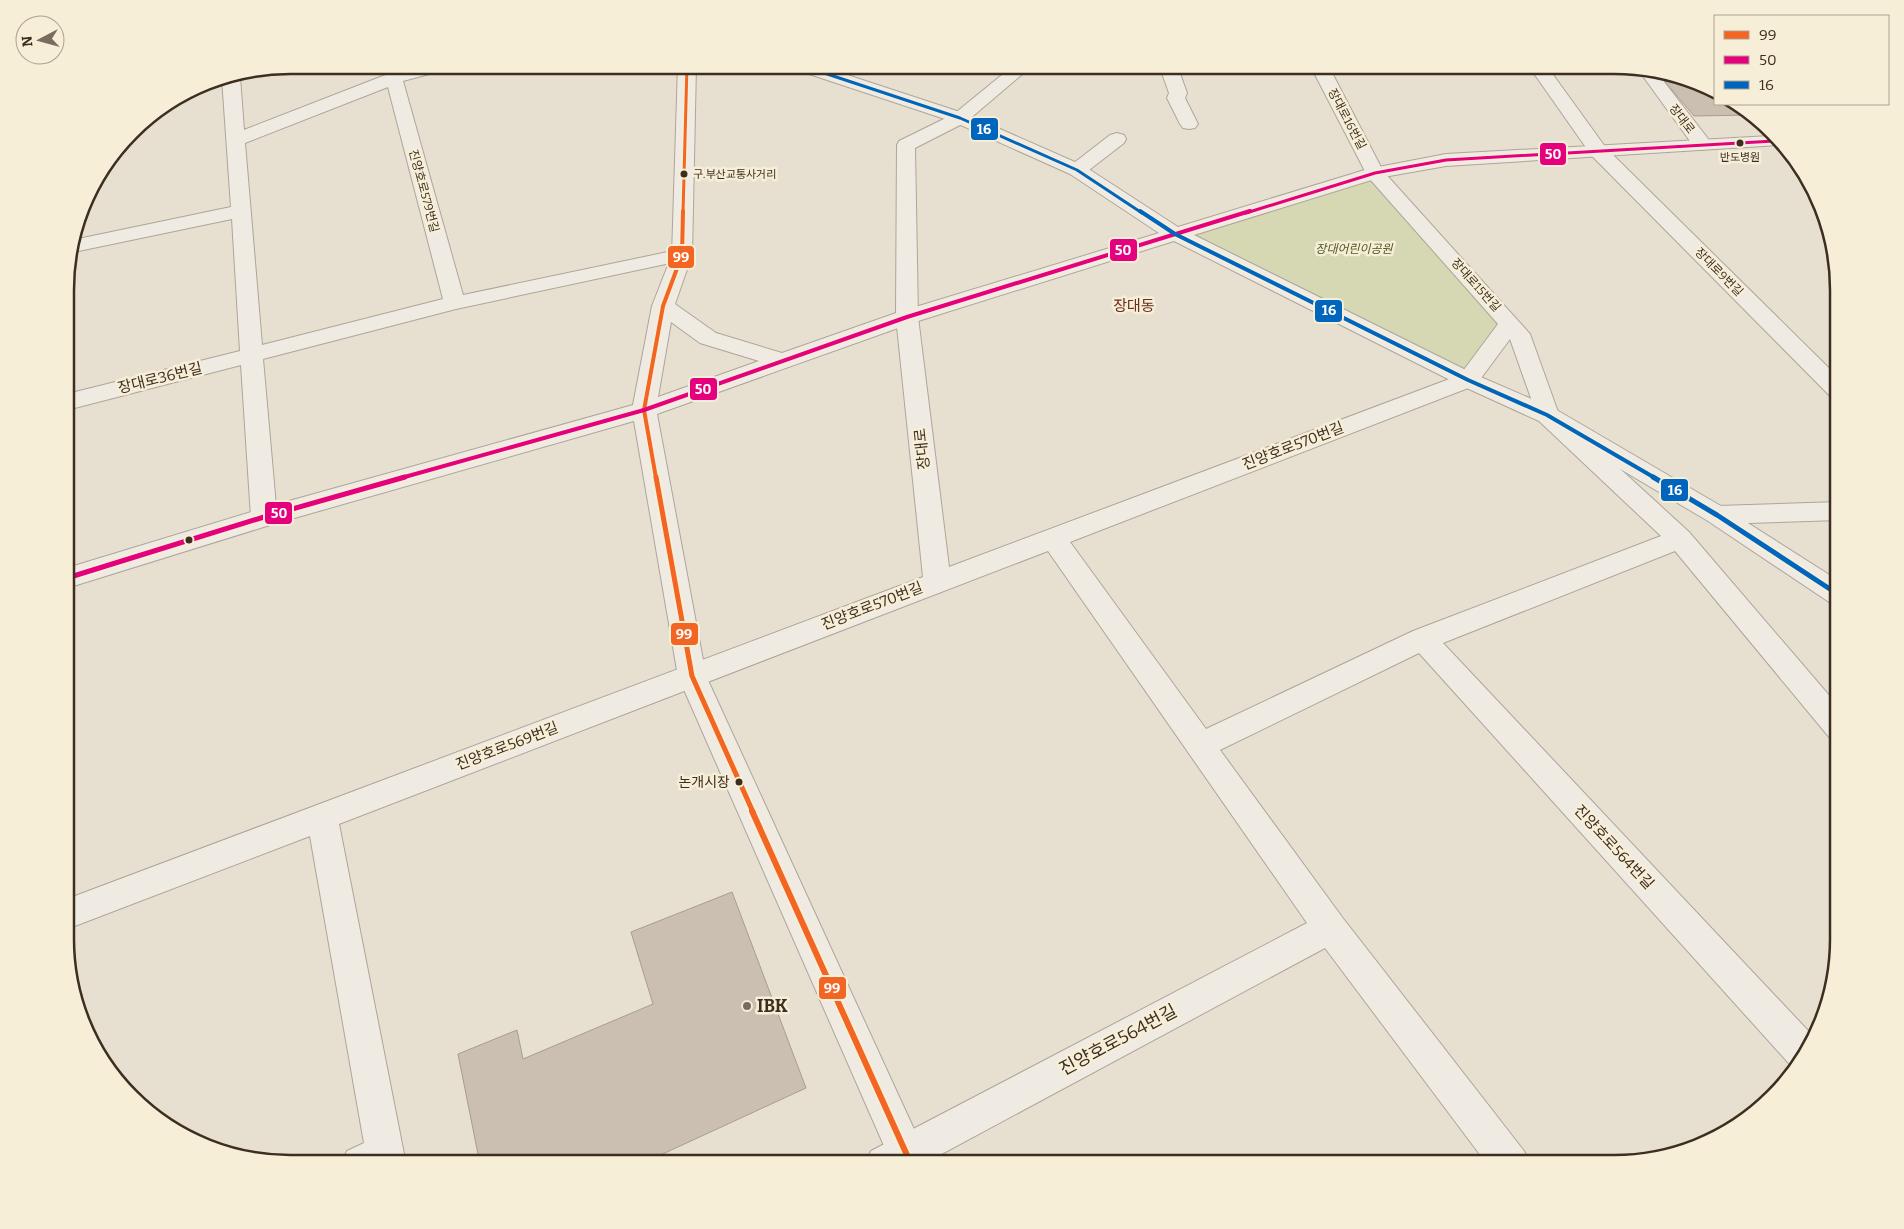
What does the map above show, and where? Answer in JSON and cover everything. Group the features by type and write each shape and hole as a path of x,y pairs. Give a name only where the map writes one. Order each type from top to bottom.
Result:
{"street":[{"path":"236,140 394,78 409,74"},
{"path":"687,74 682,255 663,306 644,410 692,676 898,1155"},
{"path":"827,74 960,118 1077,170 1175,234 1468,380 1547,415 1717,516 1830,590"},
{"path":"960,118 1013,74"},
{"path":"1171,74 1178,93 1176,98 1189,124"},
{"name":"장대로16번길","path":"1324,74 1375,173"},
{"name":"장대로9번길","path":"1543,74 1599,152 1830,384"},
{"name":"장대로","path":"1651,77 1702,144"},
{"name":"진양호로579번길","path":"394,78 455,303"},
{"path":"231,82 264,517"},
{"name":"장대로","path":"937,580 907,317 906,146 960,118"},
{"path":"1077,170 1117,140"},
{"name":"장대로","path":"74,576 264,517 644,410 907,317 1375,173 1446,160 1771,141"},
{"name":"장대로15번길","path":"1375,173 1519,334 1547,415"},
{"path":"79,245 241,211"},
{"path":"253,354 455,303 682,255"},
{"path":"663,306 708,338 782,361"},
{"path":"1468,380 1510,323"},
{"name":"장대로36번길","path":"74,400 253,354"},
{"name":"진양호로570번길","path":"692,676 937,580 1053,538 1468,380"},
{"path":"1547,415 1680,539 1830,718"},
{"path":"1717,516 1830,511"},
{"path":"1053,538 1330,928 1505,1155"},
{"path":"1199,746 1423,639 1680,539"},
{"name":"진양호로564번길","path":"1423,639 1800,1049"},
{"name":"진양호로569번길","path":"74,911 692,676"},
{"path":"322,817 376,1155"},
{"name":"진양호로564번길","path":"909,1155 1330,928"}],"green space":[{"name":"장대어린이공원","path":"1375,173 1510,323 1468,380 1175,234"}],"building":[{"path":"1663,80 1697,90 1714,98 1714,105 1725,105 1742,115 1694,116"},
{"path":"732,892 806,1088 661,1155 478,1155 458,1054 517,1030 523,1059 653,1004 631,932"}],"transit line":[{"name":"99","path":"687,74 682,255 663,306 644,410 692,676 907,1155"},
{"name":"16","path":"827,74 960,118 1077,170 1175,234 1468,380 1547,415 1717,515 1830,589"},
{"name":"50","path":"74,576 264,517 644,410 907,317 1375,173 1446,160 1771,141"}],"place":[{"name":"반도병원","path":"1740,143"},
{"name":"구.부산교통사거리","path":"684,174"},
{"name":"논개시장","path":"739,782"},
{"name":"IBK","path":"747,1006"}],"district":[{"name":"장대동","path":"1134,306"}]}
